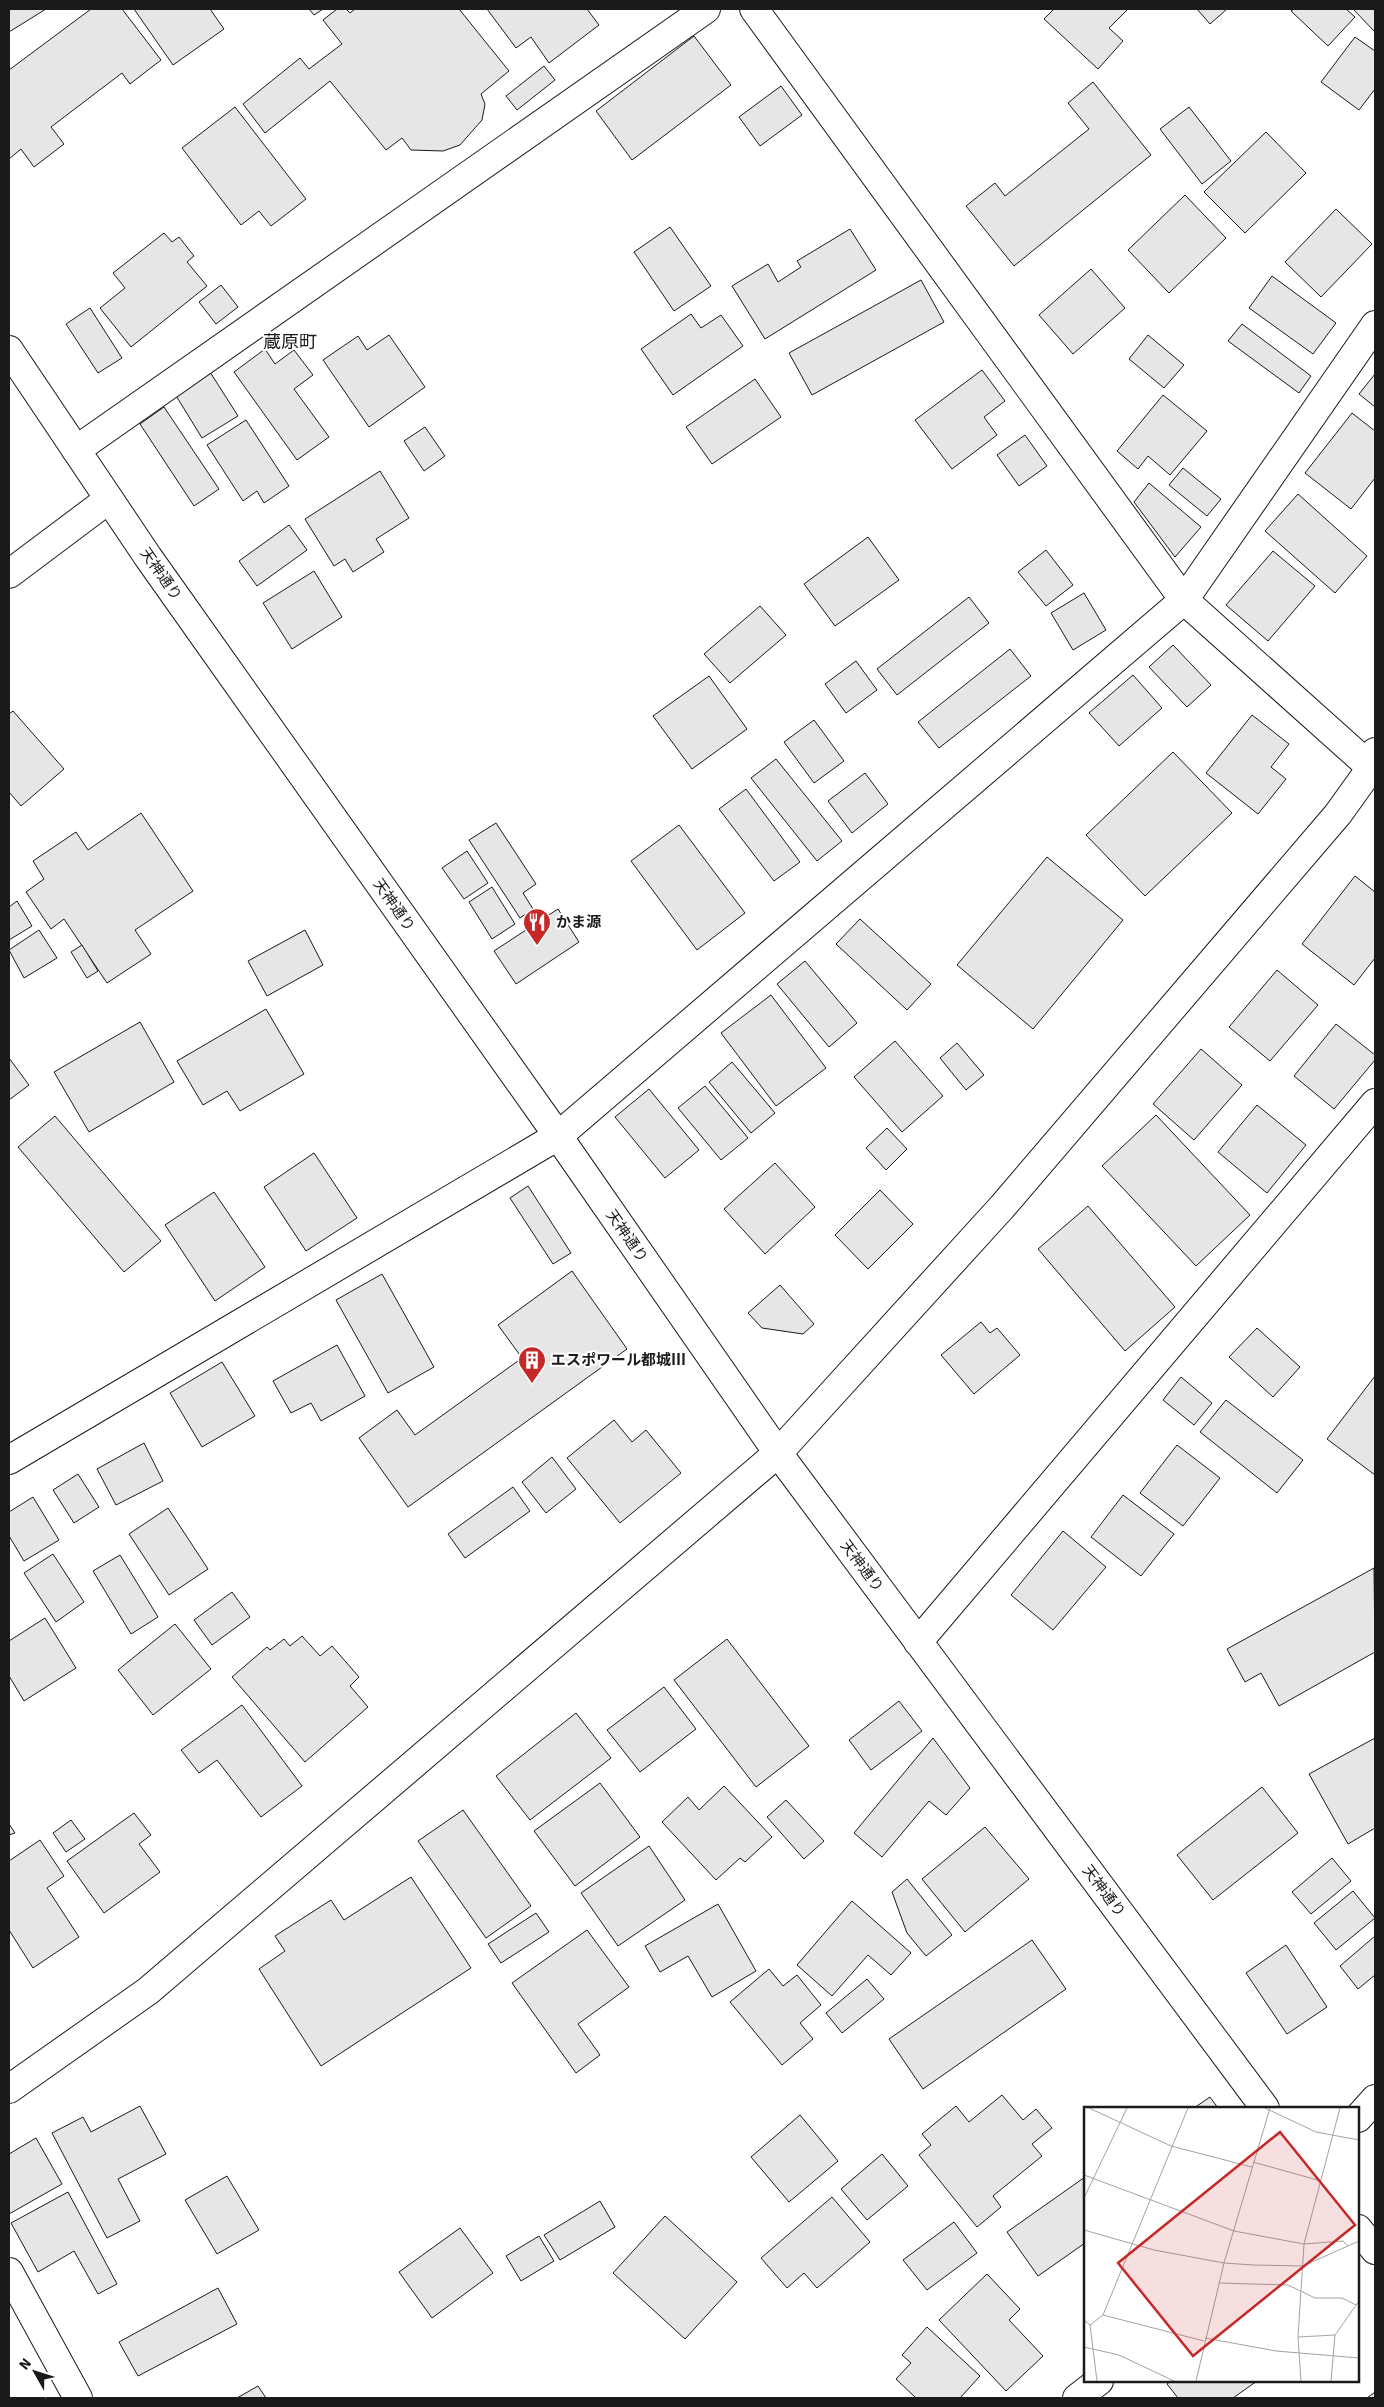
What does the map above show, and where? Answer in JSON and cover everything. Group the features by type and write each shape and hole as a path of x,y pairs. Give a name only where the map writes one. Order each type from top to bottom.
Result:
{"street":[{"path":"76,450 706,9"},
{"path":"9,2089 148,1991 778,1453 1008,1200 1332,822 1374,764 1184,600 754,9"},
{"path":"9,1460 558,1136 1184,600 1375,325"},
{"name":"天神通り","path":"9,350 109,499 558,1136 778,1453 1264,2107"},
{"path":"9,574 109,499"},
{"path":"918,1642 1375,1103"},
{"path":"1359,2117 1375,2099"},
{"path":"1359,2230 1375,2250"},
{"path":"9,2272 78,2398"},
{"path":"1077,2398 1098,2382"}],"building":[{"path":"9,9 46,9 9,32"},
{"path":"91,9 122,9 161,60 130,84 122,73 51,127 64,144 34,167 21,149 9,159 9,70"},
{"path":"134,9 210,9 224,29 173,65"},
{"path":"309,9 323,9 314,15"},
{"path":"337,9 346,9 350,13 355,9 459,9 509,71 481,94 485,104 482,120 460,145 443,151 411,150 402,138 386,150 330,81 265,133 243,104 300,58 309,69 342,44 323,20"},
{"path":"487,9 587,9 599,25 549,63 531,37 516,48"},
{"path":"1054,9 1128,9 1109,28 1123,41 1098,69 1044,19"},
{"path":"1197,9 1227,9 1210,24"},
{"path":"1294,9 1346,9 1355,17 1328,46 1291,11"},
{"path":"1353,9 1375,9 1375,32"},
{"path":"694,36 731,85 632,160 596,111"},
{"path":"1355,37 1375,51 1375,89 1359,110 1321,82"},
{"path":"544,66 555,80 517,110 506,96"},
{"path":"1093,82 1151,155 1014,266 966,206 995,183 1005,196 1089,129 1068,103"},
{"path":"781,86 802,115 760,146 739,117"},
{"path":"235,107 306,199 271,226 259,211 241,225 182,148"},
{"path":"1189,107 1231,161 1202,184 1160,129"},
{"path":"1266,132 1306,173 1245,233 1204,192"},
{"path":"1185,195 1226,238 1169,293 1128,250"},
{"path":"1336,209 1372,244 1321,297 1285,262"},
{"path":"670,227 711,286 674,311 634,252"},
{"path":"850,229 876,270 765,339 732,286 768,264 778,282 801,267 797,261"},
{"path":"164,233 172,242 179,237 194,256 187,262 207,286 131,347 100,308 125,288 113,273"},
{"path":"1091,269 1125,308 1073,354 1039,315"},
{"path":"1272,276 1336,323 1313,354 1249,308"},
{"path":"921,280 944,322 812,395 789,353"},
{"path":"221,285 238,307 216,324 199,302"},
{"path":"90,308 122,358 98,373 66,324"},
{"path":"691,314 701,328 721,315 743,346 673,395 641,349"},
{"path":"1242,324 1311,376 1299,393 1228,341"},
{"path":"389,335 425,387 369,427 323,360 358,336 367,350"},
{"path":"1148,335 1184,365 1164,388 1129,359"},
{"path":"265,349 275,364 294,350 313,375 294,389 329,437 297,460 234,372"},
{"path":"982,370 1005,401 984,417 997,435 952,469 915,420"},
{"path":"210,372 238,416 202,438 175,394"},
{"path":"1375,374 1375,407 1359,394"},
{"path":"755,379 781,417 712,464 686,427"},
{"path":"1163,395 1207,431 1170,475 1148,456 1138,469 1117,451"},
{"path":"164,407 219,489 194,506 140,424"},
{"path":"1352,413 1375,431 1375,478 1351,509 1305,473"},
{"path":"246,420 289,486 264,503 257,491 243,501 207,445"},
{"path":"425,427 445,456 424,471 404,441"},
{"path":"1025,435 1047,466 1019,486 997,455"},
{"path":"1183,468 1221,499 1207,516 1169,485"},
{"path":"380,471 409,518 376,539 384,552 353,572 345,559 334,566 305,519"},
{"path":"1149,483 1201,527 1175,557 1134,502"},
{"path":"1298,494 1367,556 1335,593 1265,531"},
{"path":"289,525 307,550 257,586 239,561"},
{"path":"868,537 899,580 835,626 804,584"},
{"path":"1046,550 1073,585 1046,606 1018,572"},
{"path":"1273,551 1315,586 1268,641 1226,605"},
{"path":"314,571 342,617 292,649 263,603"},
{"path":"1084,593 1106,630 1073,650 1051,613"},
{"path":"969,597 989,623 897,695 877,669"},
{"path":"760,606 786,635 730,683 704,654"},
{"path":"1173,645 1211,685 1187,707 1149,667"},
{"path":"1010,649 1031,676 939,748 918,722"},
{"path":"856,661 877,690 846,713 825,684"},
{"path":"1133,675 1162,708 1119,746 1089,713"},
{"path":"709,676 747,729 692,769 653,716"},
{"path":"13,711 64,769 21,806 9,792 9,714"},
{"path":"1252,715 1289,744 1271,767 1286,779 1258,814 1206,773"},
{"path":"814,720 844,761 814,783 784,742"},
{"path":"1173,752 1232,813 1145,896 1086,835"},
{"path":"776,759 842,841 817,861 751,778"},
{"path":"865,773 888,804 852,833 828,801"},
{"path":"746,789 800,862 774,881 719,809"},
{"path":"141,813 193,891 135,930 151,954 107,983 64,919 51,929 26,892 44,879 33,861 76,832 88,850"},
{"path":"496,823 536,884 523,893 533,909 520,918 469,840"},
{"path":"679,825 745,913 697,950 631,861"},
{"path":"467,851 488,883 464,899 442,868"},
{"path":"1047,857 1123,920 1033,1029 957,965"},
{"path":"1355,876 1375,892 1375,958 1354,985 1302,944"},
{"path":"492,887 515,924 492,939 469,902"},
{"path":"17,901 32,926 9,940 9,907"},
{"name":"かま源","path":"558,909 579,942 516,984 494,951"},
{"path":"860,919 931,984 907,1010 836,944"},
{"path":"39,930 57,958 24,978 9,950"},
{"path":"305,930 323,965 267,996 248,961"},
{"path":"82,945 98,971 87,978 71,952"},
{"path":"805,961 857,1023 829,1047 777,984"},
{"path":"1277,970 1318,1005 1270,1061 1229,1027"},
{"path":"771,995 826,1068 776,1106 721,1033"},
{"path":"266,1009 304,1074 240,1111 227,1091 203,1105 177,1061"},
{"path":"140,1022 174,1082 89,1132 54,1072"},
{"path":"1336,1024 1375,1055 1375,1060 1334,1109 1294,1076"},
{"path":"895,1041 943,1096 902,1132 854,1077"},
{"path":"957,1043 984,1075 966,1090 940,1058"},
{"path":"1201,1049 1242,1085 1194,1140 1153,1104"},
{"path":"9,1058 29,1085 9,1100"},
{"path":"732,1062 775,1113 751,1133 709,1082"},
{"path":"705,1086 748,1138 721,1160 678,1108"},
{"path":"649,1089 699,1150 665,1178 615,1117"},
{"path":"1257,1105 1306,1145 1267,1193 1218,1152"},
{"path":"1156,1115 1250,1215 1196,1266 1102,1166"},
{"path":"55,1116 161,1241 124,1272 18,1147"},
{"path":"887,1128 907,1149 886,1170 866,1148"},
{"path":"314,1153 357,1218 306,1251 264,1187"},
{"path":"775,1163 815,1207 765,1254 724,1209"},
{"path":"528,1186 571,1253 553,1264 510,1198"},
{"path":"880,1190 913,1224 868,1269 835,1235"},
{"path":"214,1192 265,1267 215,1301 165,1225"},
{"path":"1088,1206 1175,1307 1125,1351 1038,1249"},
{"name":"エスポワール都城Ⅲ","path":"572,1271 627,1349 408,1507 359,1438 397,1410 415,1435 522,1358 498,1325"},
{"path":"382,1274 434,1367 388,1393 336,1300"},
{"path":"780,1285 814,1324 803,1334 762,1328 748,1313"},
{"path":"981,1322 990,1333 997,1328 1020,1355 974,1394 941,1355"},
{"path":"1257,1328 1300,1367 1273,1397 1229,1357"},
{"path":"337,1345 365,1396 321,1421 311,1403 291,1413 273,1381"},
{"path":"222,1362 255,1416 202,1447 170,1393"},
{"path":"1375,1376 1375,1475 1327,1439"},
{"path":"1181,1377 1212,1403 1194,1425 1163,1400"},
{"path":"1226,1400 1303,1460 1277,1493 1200,1432"},
{"path":"614,1420 632,1442 646,1430 681,1473 620,1523 567,1458"},
{"path":"144,1443 163,1481 116,1505 97,1469"},
{"path":"1177,1445 1220,1478 1183,1526 1140,1493"},
{"path":"552,1457 576,1489 546,1513 522,1482"},
{"path":"78,1474 99,1507 74,1523 53,1490"},
{"path":"513,1487 530,1511 465,1558 448,1534"},
{"path":"1123,1495 1174,1534 1141,1576 1091,1537"},
{"path":"33,1497 59,1540 24,1561 9,1536 9,1512"},
{"path":"168,1508 208,1569 169,1595 129,1534"},
{"path":"1063,1531 1106,1567 1053,1630 1011,1595"},
{"path":"53,1554 84,1602 56,1622 24,1573"},
{"path":"120,1555 158,1617 131,1634 93,1571"},
{"path":"1374,1568 1375,1652 1279,1706 1261,1673 1245,1682 1227,1649"},
{"path":"232,1592 250,1617 212,1645 194,1620"},
{"path":"45,1618 76,1668 24,1701 9,1676 9,1641"},
{"path":"175,1624 211,1669 153,1715 118,1670"},
{"path":"302,1636 320,1656 332,1646 359,1677 350,1686 368,1707 305,1762 232,1677 267,1647 270,1650 284,1639 290,1646"},
{"path":"727,1639 809,1746 756,1787 674,1680"},
{"path":"664,1687 696,1729 640,1772 607,1730"},
{"path":"899,1701 922,1731 871,1770 849,1740"},
{"path":"242,1705 302,1786 261,1817 217,1760 199,1773 181,1750"},
{"path":"576,1713 611,1758 530,1820 496,1776"},
{"path":"933,1738 970,1788 946,1815 929,1801 882,1857 854,1833"},
{"path":"1375,1738 1375,1828 1348,1844 1309,1774"},
{"path":"600,1783 640,1837 575,1886 534,1831"},
{"path":"724,1786 772,1837 745,1862 740,1858 716,1880 662,1822 688,1797 699,1810"},
{"path":"1262,1787 1298,1833 1213,1900 1177,1855"},
{"path":"786,1800 824,1841 804,1859 767,1817"},
{"path":"463,1810 531,1906 486,1938 418,1841"},
{"path":"134,1813 151,1835 139,1844 160,1872 104,1913 67,1861"},
{"path":"71,1820 85,1839 66,1852 53,1833"},
{"path":"9,1824 15,1833 9,1835"},
{"path":"985,1827 1029,1879 965,1932 922,1879"},
{"path":"40,1840 64,1876 47,1888 79,1937 33,1968 9,1930 9,1861"},
{"path":"649,1846 685,1900 618,1946 581,1893"},
{"path":"1332,1858 1351,1881 1311,1914 1292,1892"},
{"path":"411,1877 471,1968 321,2066 259,1969 285,1951 275,1936 331,1900 344,1920"},
{"path":"907,1879 952,1935 926,1956 907,1933 892,1892"},
{"path":"1353,1891 1375,1918 1336,1950 1314,1923"},
{"path":"852,1901 911,1953 891,1975 868,1955 832,1996 797,1965"},
{"path":"718,1904 756,1971 712,1997 688,1956 660,1972 645,1946"},
{"path":"536,1913 549,1932 501,1963 488,1944"},
{"path":"587,1930 629,1987 578,2024 600,2055 576,2073 512,1983"},
{"path":"1375,1936 1375,1975 1358,1989 1340,1966"},
{"path":"1032,1940 1066,1989 923,2089 889,2039"},
{"path":"1286,1945 1327,2007 1287,2034 1246,1973"},
{"path":"769,1969 783,1986 797,1975 821,2005 800,2023 813,2039 782,2065 730,2002"},
{"path":"867,1979 884,1999 842,2033 826,2013"},
{"path":"1002,2095 1023,2120 1036,2109 1052,2128 1032,2144 1042,2156 993,2196 1001,2207 977,2227 919,2155 931,2145 922,2134 956,2106 969,2122"},
{"path":"1210,2097 1217,2107 1195,2107"},
{"path":"140,2106 166,2154 118,2179 140,2221 107,2238 52,2133 83,2117 91,2132"},
{"path":"800,2115 838,2161 789,2202 751,2157"},
{"path":"36,2138 62,2184 9,2214 9,2154"},
{"path":"882,2154 908,2186 867,2220 841,2189"},
{"path":"227,2176 259,2230 217,2254 185,2200"},
{"path":"1084,2178 1084,2244 1038,2276 1007,2232"},
{"path":"68,2192 117,2284 98,2294 74,2251 38,2272 11,2223"},
{"path":"832,2197 870,2242 817,2288 804,2273 787,2288 761,2258"},
{"path":"600,2201 615,2227 560,2260 544,2235"},
{"path":"665,2216 737,2282 685,2339 613,2273"},
{"path":"954,2222 977,2253 927,2290 903,2260"},
{"path":"460,2228 493,2273 432,2318 399,2272"},
{"path":"539,2236 554,2261 521,2281 506,2256"},
{"path":"987,2274 1020,2309 1009,2320 1043,2356 1006,2391 939,2320"},
{"path":"218,2288 237,2324 138,2376 119,2342"},
{"path":"927,2327 980,2376 960,2398 916,2398 896,2379 911,2363 902,2355"},
{"path":"1170,2382 1256,2382 1233,2398 1178,2398 1167,2384"},
{"path":"258,2386 266,2398 237,2398"},
{"path":"1375,2392 1375,2398 1367,2398"}],"place":[{"name":"かま源","path":"537,946"},
{"name":"エスポワール都城Ⅲ","path":"532,1384"}],"district":[{"name":"蔵原町","path":"290,342"}]}
